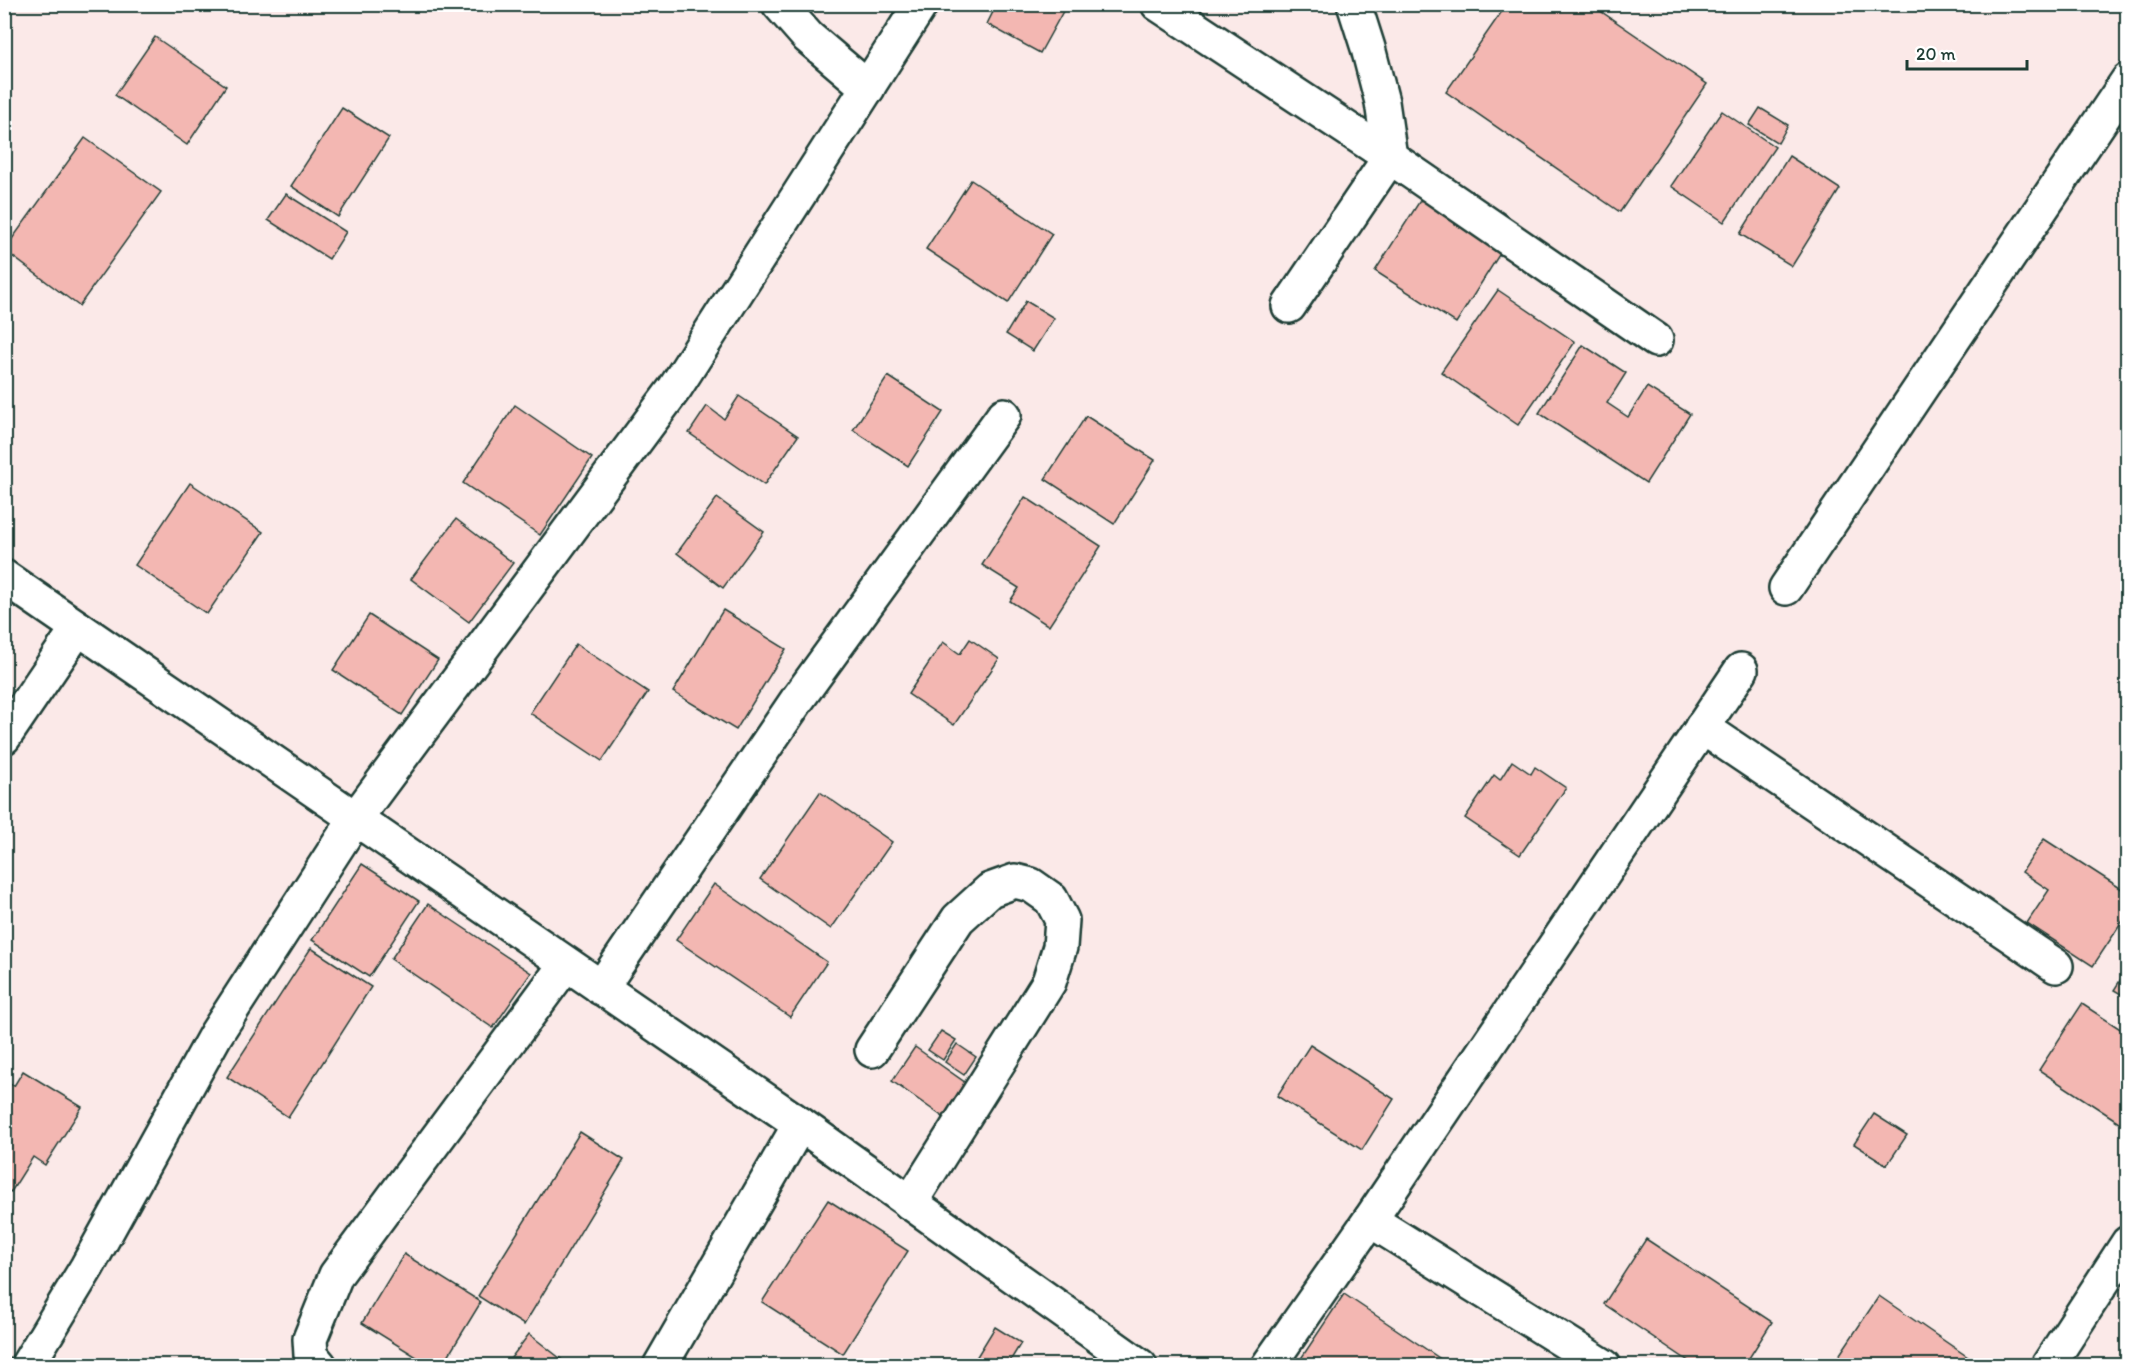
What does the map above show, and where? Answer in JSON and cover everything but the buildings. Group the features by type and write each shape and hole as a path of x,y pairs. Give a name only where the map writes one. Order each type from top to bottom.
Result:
{"street":[{"path":"779,4 808,37 868,88"},
{"path":"27,1365 87,1267 216,1034 355,819 675,388 921,4"},
{"path":"1289,306 1390,157 1382,102 1354,4"},
{"path":"1164,6 1390,157 1656,340"},
{"path":"1786,588 2127,80"},
{"path":"601,988 797,700 1004,415"},
{"path":"4,577 800,1124 1140,1365"},
{"path":"4,737 78,628"},
{"path":"1268,1365 1371,1220 1741,670"},
{"path":"1702,727 2056,966"},
{"path":"872,1050 958,919 990,890 1015,881 1031,885 1051,899 1062,920 1060,946 1049,982 910,1203"},
{"path":"320,1365 311,1355 310,1339 336,1275 566,964"},
{"path":"660,1365 800,1124"},
{"path":"1371,1220 1604,1365"},
{"path":"2048,1365 2127,1243"}]}
